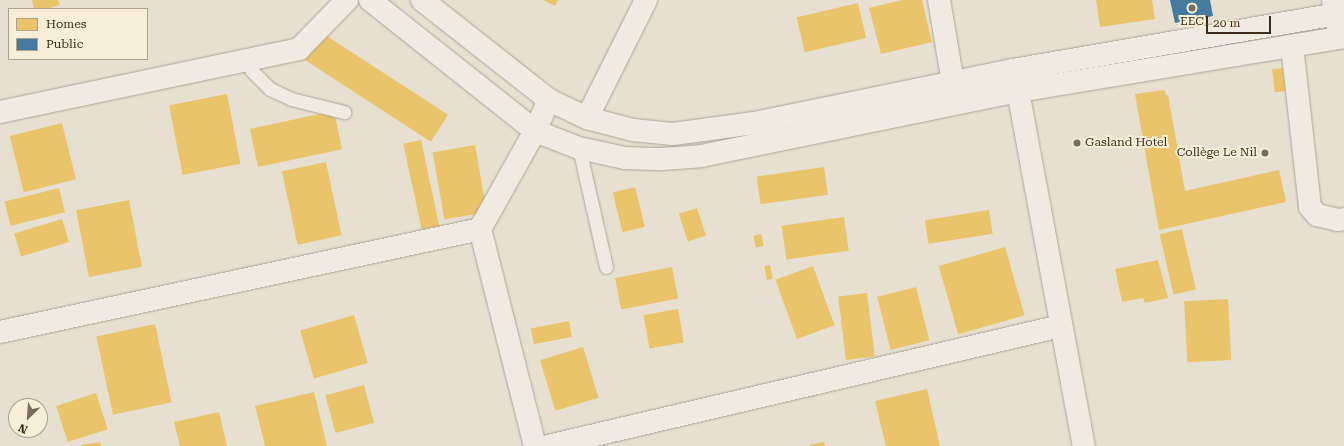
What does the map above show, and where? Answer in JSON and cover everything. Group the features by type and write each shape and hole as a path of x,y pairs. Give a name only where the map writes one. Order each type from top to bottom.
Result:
{"street":[{"path":"0,112 299,49 347,0"},
{"path":"370,0 535,131 579,148 625,158 662,159 700,156 1018,91 1342,37 1337,9 1013,70 754,124 673,134 633,130 587,118 549,100 422,0"},
{"path":"587,118 646,0"},
{"path":"939,0 954,83"},
{"path":"1292,46 1310,207 1317,215 1338,220 1344,219"},
{"path":"1018,91 1084,446"},
{"path":"535,446 480,228 535,131 549,100"},
{"path":"0,332 480,228"},
{"path":"548,446 1061,326"}],"lane":[{"path":"247,60 252,71 270,89 291,99 344,112"},
{"path":"579,148 606,267"}],"building: Homes":[{"path":"32,0 58,0 60,5 50,8 34,8"},
{"path":"543,0 558,0 555,6"},
{"path":"902,0 922,0 932,42 881,54 869,8"},
{"path":"1096,0 1152,0 1155,19 1100,27"},
{"path":"858,3 866,38 805,52 797,17"},
{"path":"319,31 448,115 431,142 302,58"},
{"path":"1283,68 1286,91 1275,92 1272,69"},
{"path":"1164,90 1166,95 1168,95 1185,191 1279,170 1286,202 1159,230 1135,94"},
{"path":"227,94 241,164 183,175 169,105"},
{"path":"334,111 342,149 258,167 250,129"},
{"path":"62,123 76,179 24,192 10,136"},
{"path":"421,140 439,226 422,230 403,144"},
{"path":"475,145 487,212 444,219 433,152"},
{"path":"326,162 342,235 298,245 282,171"},
{"path":"824,167 828,195 761,204 757,176"},
{"path":"635,187 645,227 623,232 613,193"},
{"path":"59,188 65,212 11,226 5,202"},
{"path":"129,200 142,267 89,277 76,210"},
{"path":"697,208 706,236 688,241 679,214"},
{"path":"989,210 993,234 929,244 925,220"},
{"path":"844,217 849,251 786,259 782,226"},
{"path":"62,219 69,242 21,257 14,234"},
{"path":"1182,229 1196,289 1174,295 1160,234"},
{"path":"761,234 764,246 756,248 753,236"},
{"path":"1005,247 1025,315 958,334 939,266"},
{"path":"1158,260 1168,298 1145,303 1143,298 1122,302 1115,269"},
{"path":"770,265 773,279 767,280 764,266"},
{"path":"813,266 835,325 797,339 775,280"},
{"path":"672,267 678,298 621,309 615,278"},
{"path":"916,287 929,340 890,350 877,297"},
{"path":"867,293 875,357 846,360 838,297"},
{"path":"1228,299 1231,360 1187,362 1184,301"},
{"path":"678,309 684,342 649,349 644,315"},
{"path":"354,315 368,363 314,378 300,330"},
{"path":"569,321 572,337 534,344 531,328"},
{"path":"155,324 172,402 113,415 96,336"},
{"path":"583,347 598,398 555,411 540,360"},
{"path":"364,385 374,423 335,433 325,395"},
{"path":"927,389 940,446 886,446 875,401"},
{"path":"314,392 327,446 265,446 255,406"},
{"path":"96,393 108,429 68,442 56,406"},
{"path":"219,412 227,446 180,446 174,422"},
{"path":"100,442 101,446 81,446 81,445"},
{"path":"824,442 825,446 809,446 809,445"}],"building: Public":[{"name":"EEC","path":"1170,0 1210,0 1213,16 1175,23"}],"place":[{"name":"EEC","path":"1192,8"},
{"name":"Gasland Hotel","path":"1077,143"},
{"name":"Collège Le Nil","path":"1265,153"}]}
